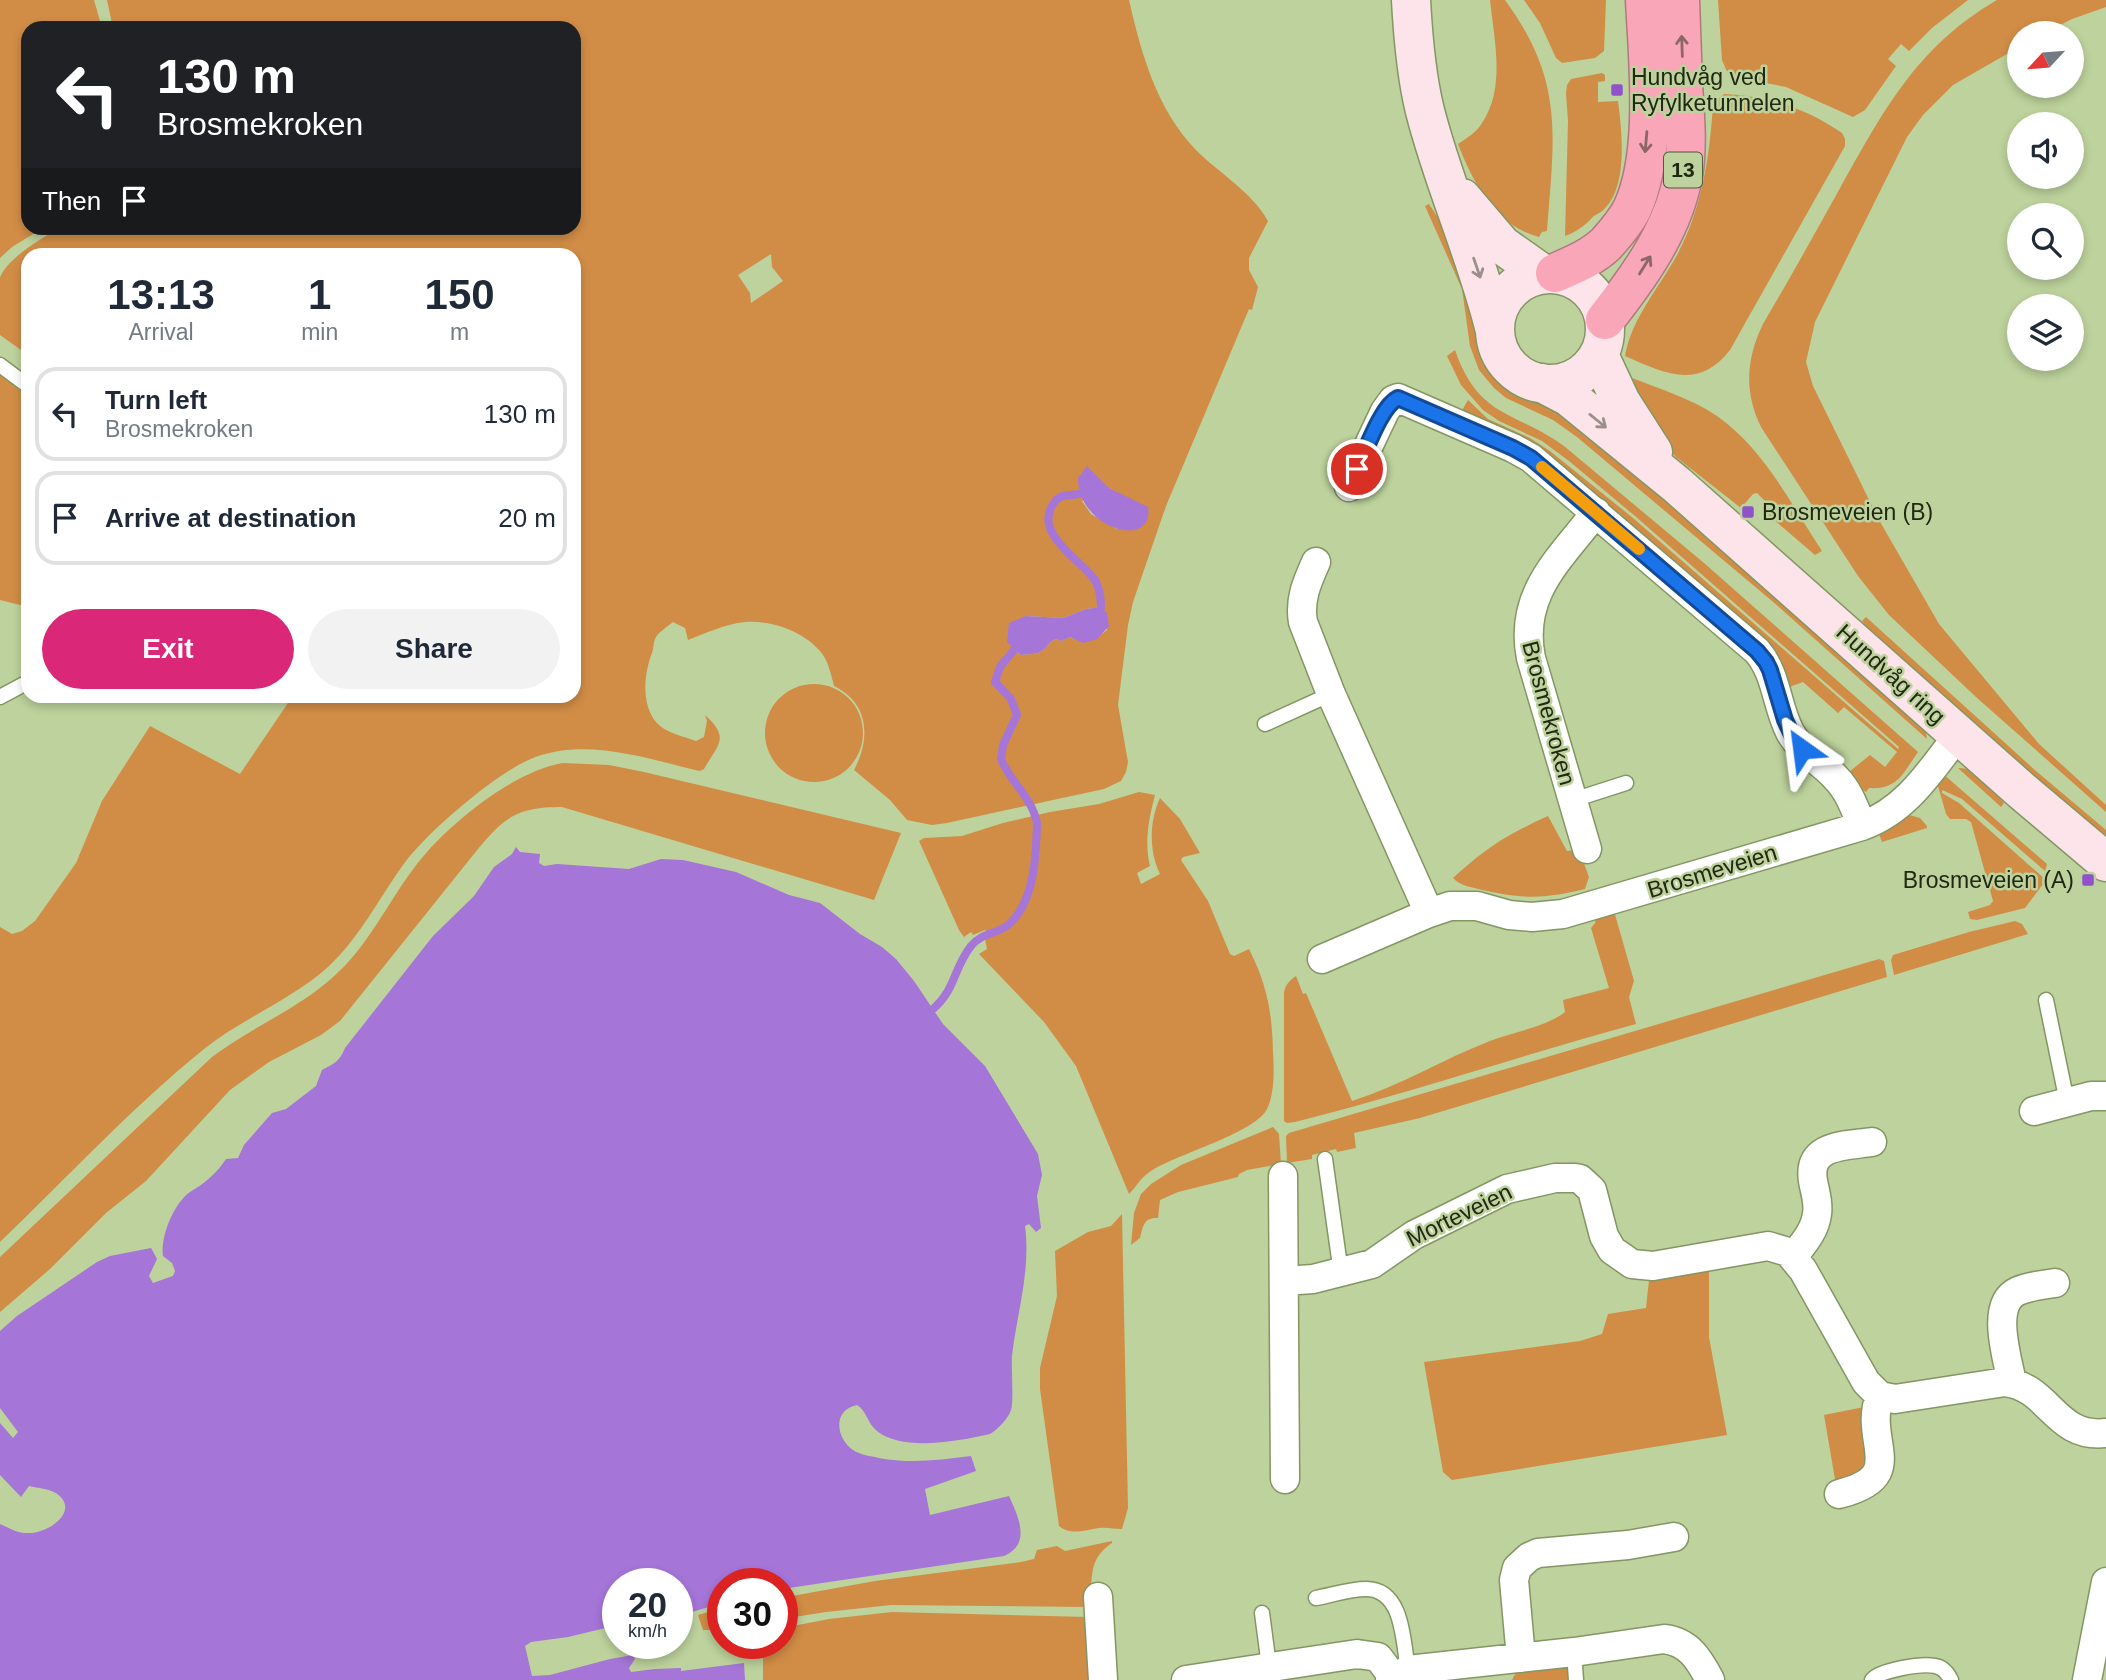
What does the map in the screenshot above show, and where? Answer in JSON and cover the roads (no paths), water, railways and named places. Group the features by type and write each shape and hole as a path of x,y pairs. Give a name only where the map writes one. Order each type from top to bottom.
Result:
{"highway":[{"name":"13","path":"1549,274 1578,263 1605,245 1631,209 1645,156 1648,125 1646,0"},
{"name":"13","path":"1602,337 1656,246 1667,224 1683,177 1686,148 1680,0"}],"main road":[{"path":"1411,0 1419,80 1425,109 1436,150 1485,292 1497,346 1509,365 1527,379 1542,383 1568,381 1591,366 1602,337 1601,306 1583,284 1571,277 1549,274 1532,276 1512,289 1499,308 1495,331"},
{"path":"1448,180 1502,245 1549,274"},
{"name":"Hundvåg ring","path":"1602,337 1633,422 1676,485"},
{"name":"Hundvåg ring","path":"1542,383 1569,397 1676,485 2106,862"}],"street":[{"path":"1349,487 1385,411 1393,400 1402,398 1513,448 1552,474 1742,636 1766,662 1790,732 1802,749 1833,774 1845,788 1862,826"},
{"name":"Brosmekroken","path":"1587,849 1531,658 1527,623 1535,595 1596,512"},
{"path":"1316,562 1303,596 1301,611 1308,638 1429,913"},
{"name":"Brosmeveien","path":"1322,959 1429,913 1464,905 1532,917 1563,914 1862,826 1885,815 1915,792 1959,734"},
{"path":"2034,1111 2106,1096"},
{"path":"1872,1142 1833,1148 1818,1157 1812,1172 1817,1217 1793,1257 1866,1381 1880,1396 1889,1398 2012,1383 2033,1393 2073,1429 2088,1434 2106,1433"},
{"path":"1283,1176 1286,1479"},
{"name":"Morteveien","path":"1285,1281 1300,1281 1341,1273 1372,1264 1414,1235 1507,1189 1520,1184 1564,1177 1580,1180 1591,1190 1604,1236 1612,1250 1632,1264 1653,1266 1768,1246 1783,1249 1793,1257"},
{"path":"2012,1383 2002,1318 2004,1307 2009,1296 2018,1291 2055,1283"},
{"path":"1839,1494 1864,1486 1879,1470 1875,1415 1880,1396"},
{"path":"1510,1663 1514,1580 1517,1568 1524,1561 1538,1553 1628,1545 1674,1537"},
{"path":"2087,1680 2106,1582"},
{"path":"1098,1597 1103,1680"},
{"path":"1186,1680 1365,1654 1378,1657 1397,1676 1510,1663 1645,1641 1671,1640 1695,1654 1710,1680"}],"lane":[{"path":"0,365 21,381"},
{"path":"0,697 21,686"},
{"path":"1265,724 1331,694"},
{"path":"1573,800 1626,783"},
{"path":"2046,1000 2067,1102"},
{"path":"1325,1159 1341,1273"},
{"path":"1316,1598 1367,1589 1388,1596 1396,1609 1397,1676"},
{"path":"1262,1613 1269,1666"},
{"path":"1574,1652 1576,1680"},
{"path":"1872,1680 1885,1671 1929,1665 1942,1668 1951,1680"}],"waterway":[{"path":"1079,494 1061,497 1054,502 1048,518 1055,538 1095,580 1101,607"},
{"path":"933,1009 946,994 971,946 979,938 1008,925 1024,904 1029,891 1037,823 1031,805 1001,759 1003,745 1017,715 1011,699 995,682 1000,667 1014,650"}],"place":[{"name":"Hundvåg ved Ryfylketunnelen","path":"1617,90"},
{"name":"Brosmeveien (B)","path":"1748,512"},
{"name":"Brosmeveien (A)","path":"2088,880"}]}
